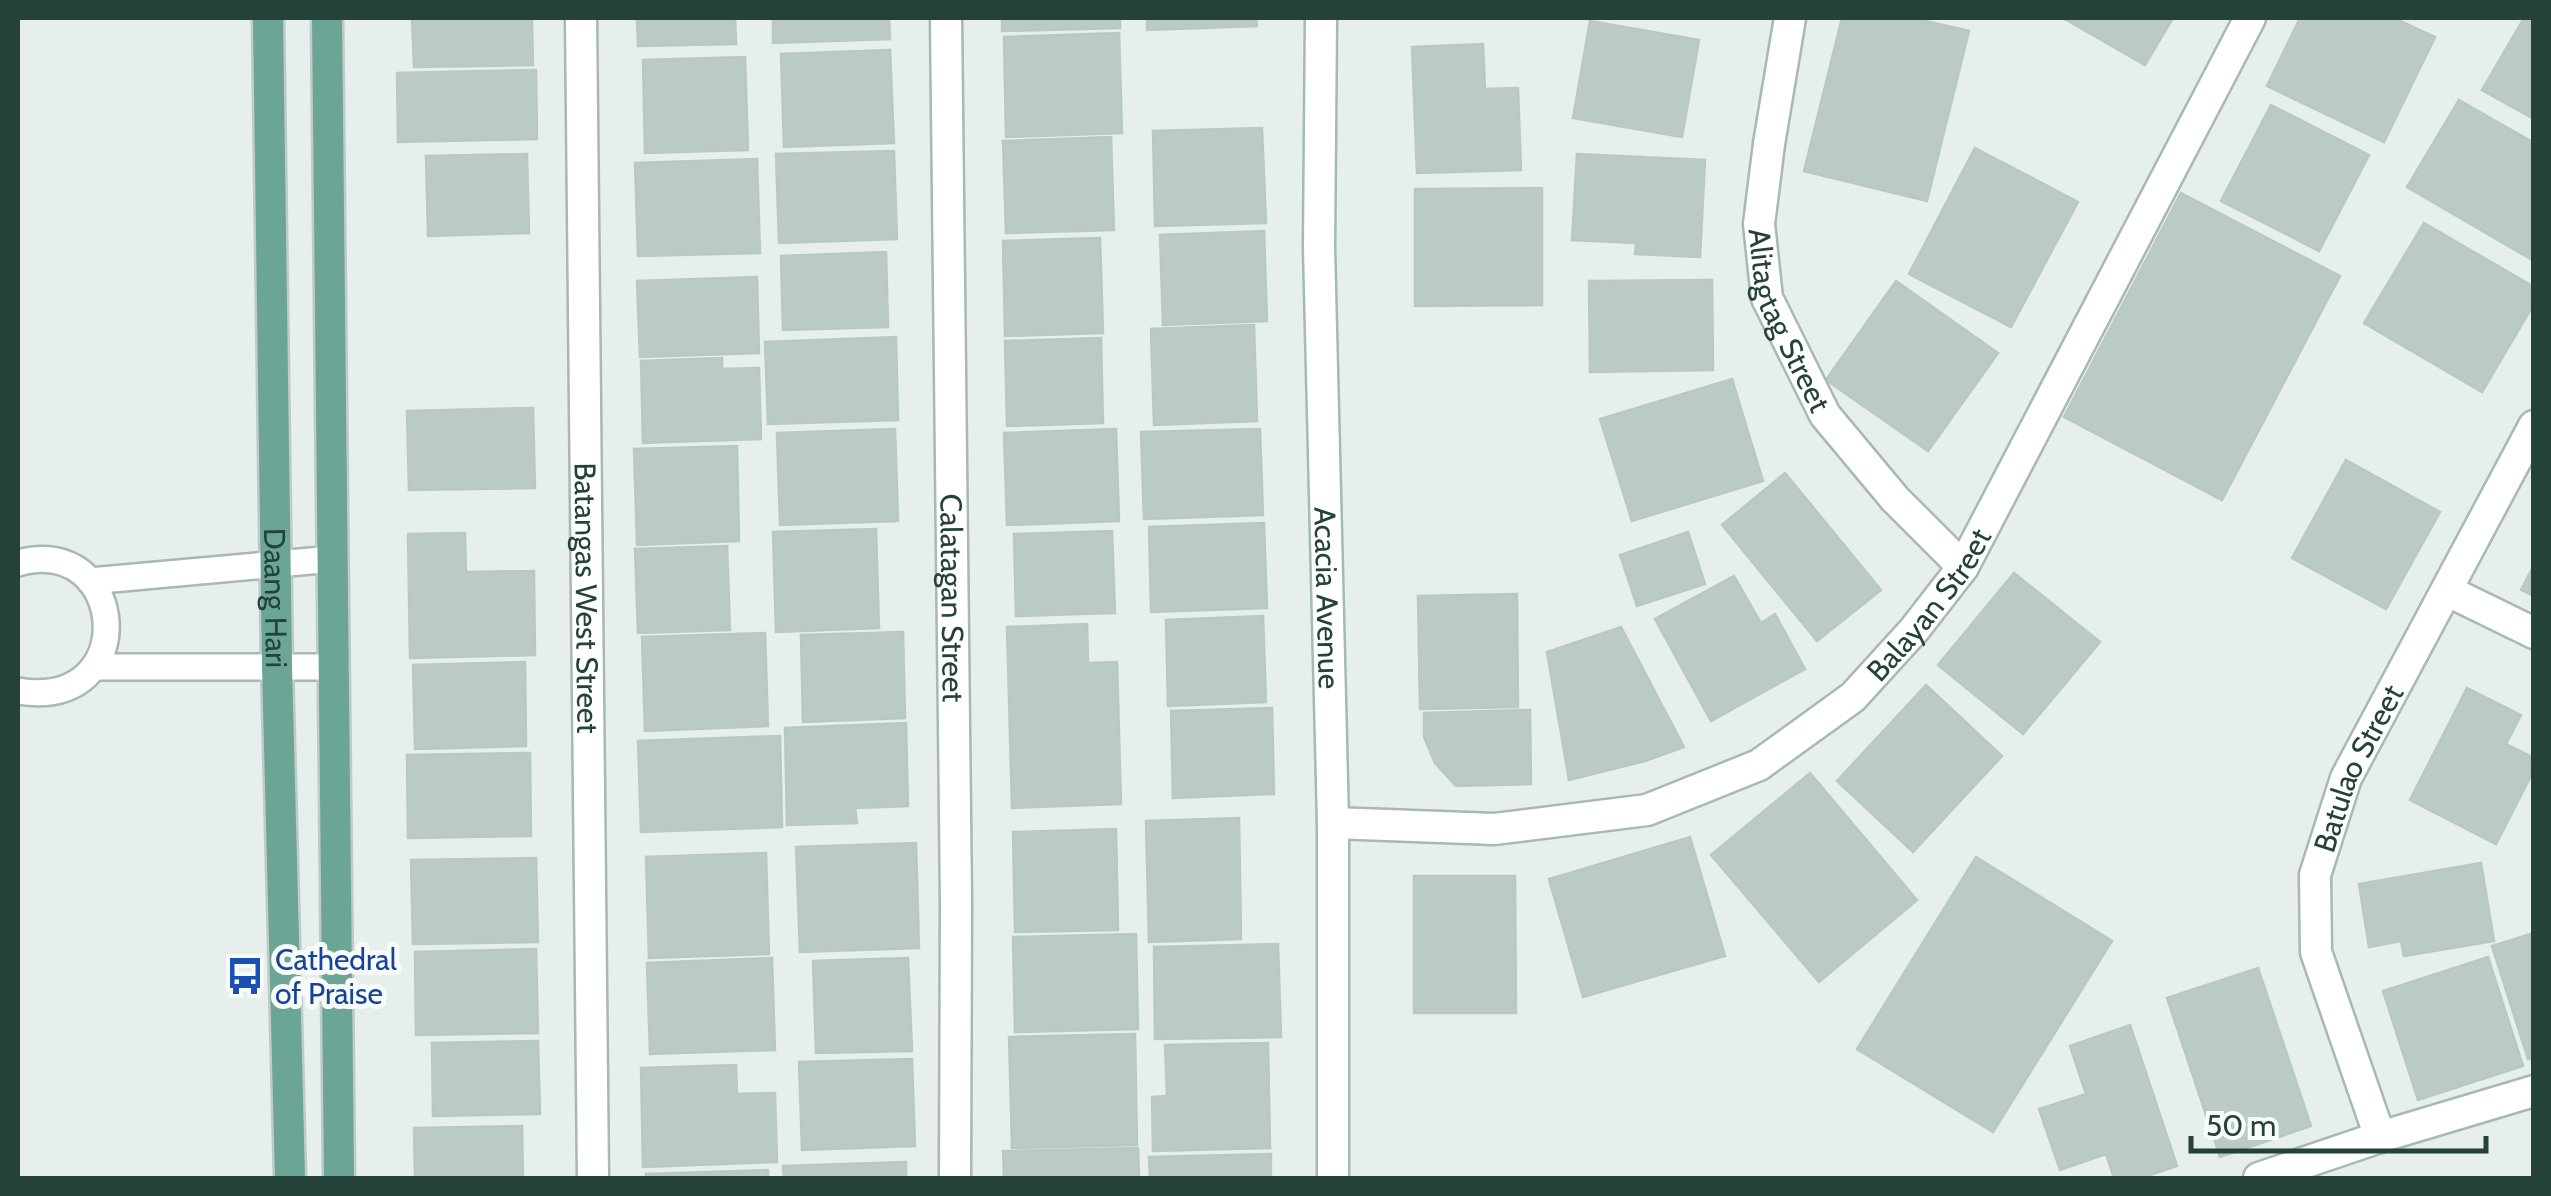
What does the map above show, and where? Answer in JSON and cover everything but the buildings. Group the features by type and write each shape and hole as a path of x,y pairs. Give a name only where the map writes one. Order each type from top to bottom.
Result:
{"main road":[{"name":"Daang Hari","path":"268,18 277,666 290,1178"},
{"name":"Daang Hari","path":"327,18 339,1178"}],"street":[{"name":"Batangas West Street","path":"581,18 593,1178"},
{"name":"Calatagan Street","path":"946,18 956,902 955,1178"},
{"name":"Acacia Avenue","path":"1321,18 1319,247 1334,823 1333,1178"},
{"name":"Alitagtag Street","path":"1790,18 1759,224 1767,298 1825,415 1895,499 1962,567"},
{"name":"Balayan Street","path":"1334,823 1494,829 1647,810 1759,766 1852,697 1914,630 1962,567 2250,18"},
{"name":"Batulao Street","path":"2380,1137 2316,952 2315,875 2346,778 2534,426"},
{"path":"2448,590 2534,633"},
{"path":"2258,1178 2534,1090"}],"lane":[{"path":"18,563 47,559 63,562 90,581 106,612 108,630 94,667 79,682 60,692 18,692"},
{"path":"90,581 333,559"},
{"path":"94,667 336,667"}],"place":[{"name":"Cathedral of Praise","path":"245,976"}]}
